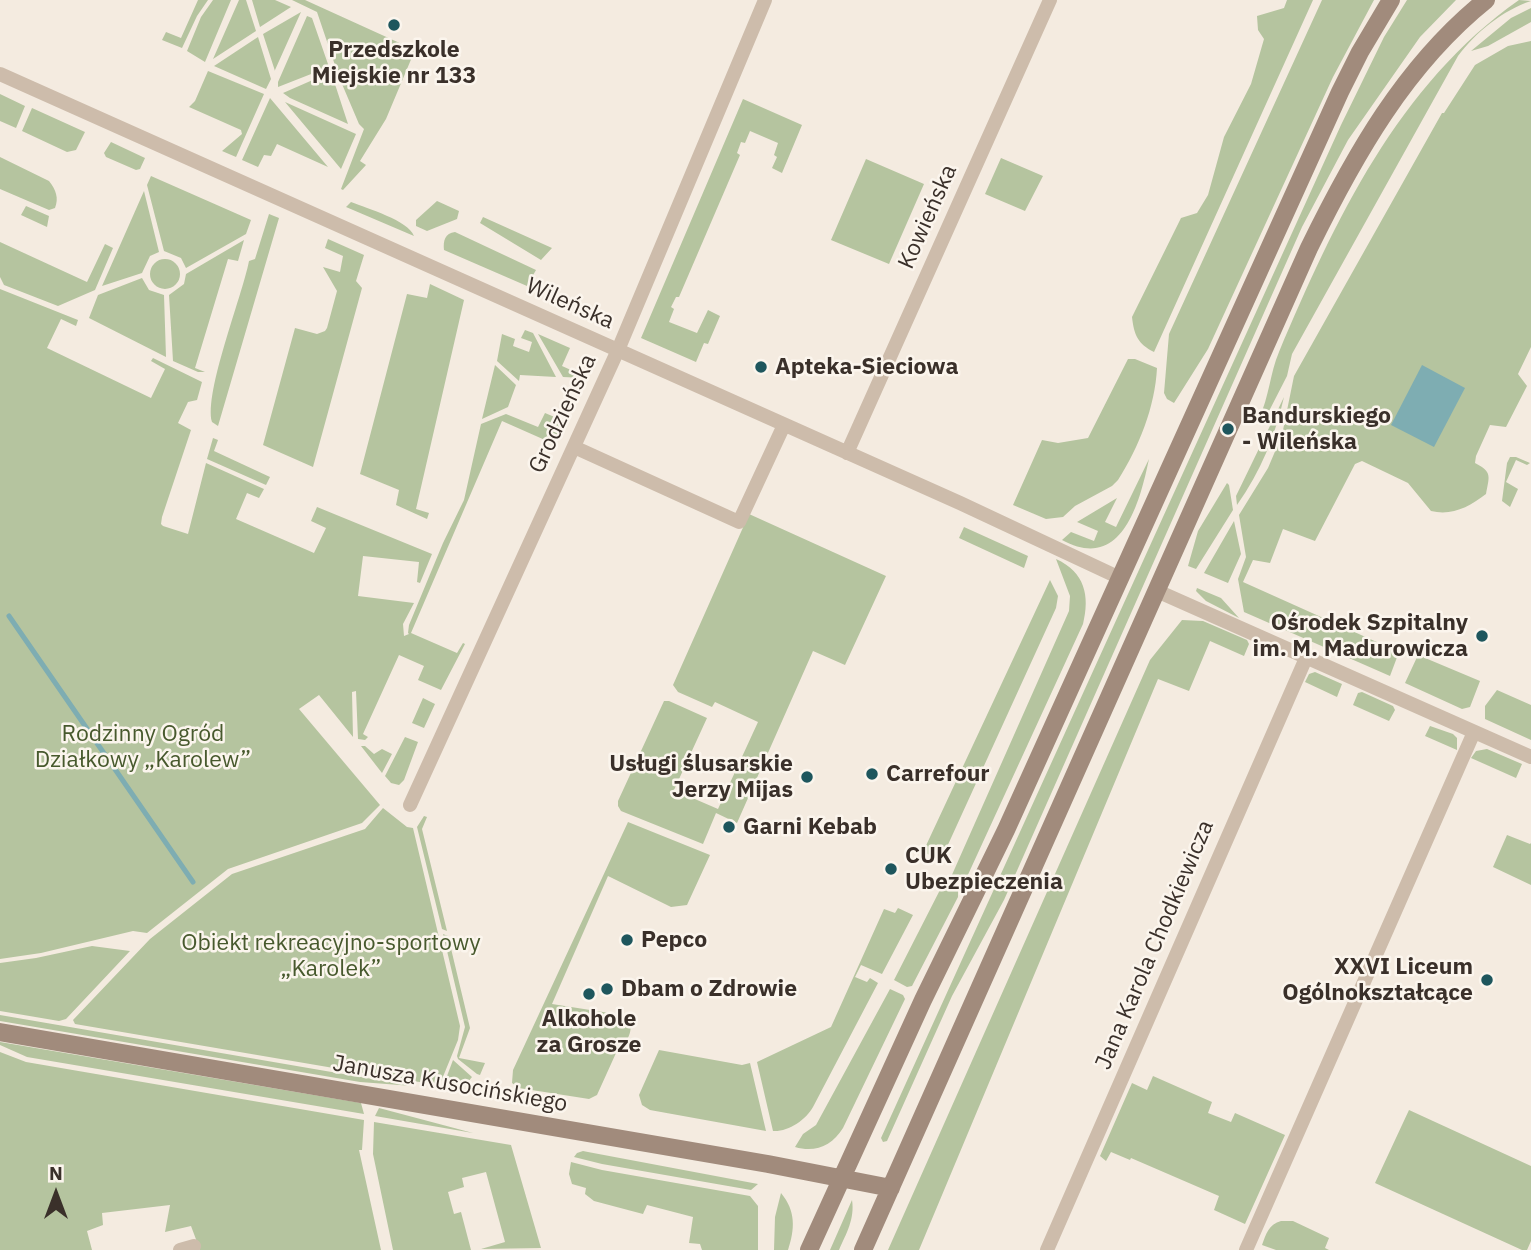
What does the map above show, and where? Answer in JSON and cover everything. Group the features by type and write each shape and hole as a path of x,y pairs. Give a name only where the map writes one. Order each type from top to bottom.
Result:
{"main road":[{"path":"809,1250 923,1000 1006,830 1340,92 1391,0"},
{"path":"863,1250 1309,248 1340,185 1369,135 1403,87 1444,37 1486,0"},
{"name":"Janusza Kusocińskiego","path":"0,1032 891,1188"}],"street":[{"name":"Grodzieńska","path":"410,805 618,350 765,0"},
{"name":"Kowieńska","path":"847,453 1050,0"},
{"name":"Wileńska","path":"0,74 960,503 1120,578"},
{"path":"573,446 739,522 784,425"},
{"path":"1157,591 1531,757"},
{"name":"Jana Karola Chodkiewicza","path":"1047,1250 1306,658"},
{"path":"1246,1250 1474,732"}],"green space":[{"path":"198,0 208,0 182,48 162,40 166,32 181,38"},
{"path":"213,0 231,0 205,62 187,51 201,17"},
{"path":"239,0 246,0 256,31 213,59"},
{"path":"252,0 275,0 291,7 260,27"},
{"path":"292,0 305,0 415,50 386,119 360,161 366,165 343,190 341,189 364,129 359,124 339,77 317,12"},
{"path":"1287,0 1313,0 1154,352 1138,338 1132,317 1181,218 1197,213 1208,195 1224,137 1251,84 1264,39 1258,30 1257,16 1284,8"},
{"path":"1322,0 1374,0 1333,77 1208,349 1174,403 1167,399 1164,393 1169,334"},
{"path":"1407,0 1456,0 1420,37 1348,140 1302,227 1004,900 952,996 887,1141 883,1142 881,1138 1341,125 1384,37"},
{"path":"1519,0 1531,1 1490,23 1458,56 1292,354 1287,376 1267,415 1259,418 1276,360 1300,302 1348,205 1375,158 1438,72 1476,34"},
{"path":"1531,8 1531,22 1488,46 1471,51 1511,18"},
{"path":"301,12 275,70 275,71 263,34"},
{"path":"307,16 312,18 329,67 278,87 278,82"},
{"path":"258,37 271,79 266,89 214,66"},
{"path":"1531,41 1531,347 1518,374 1527,386 1506,427 1490,425 1476,456 1475,463 1487,472 1486,494 1460,509 1431,511 1408,483 1362,461 1355,464 1315,541 1283,529 1270,563 1253,560 1243,582 1399,652 1390,676 1244,612 1238,579 1246,557 1239,515 1268,468 1282,435 1294,376 1442,113 1475,65 1508,46"},
{"path":"208,71 264,94 236,157 222,151 242,134 241,130 189,107 195,101"},
{"path":"331,72 348,124 283,93"},
{"path":"0,94 25,106 16,128 0,121"},
{"path":"270,98 328,167 277,144 271,156 264,155 258,167 242,160"},
{"path":"743,99 802,125 782,173 772,168 777,157 774,155 778,143 750,131 745,143 741,142 737,153 740,155 679,297 676,297 671,307 674,309 669,322 697,333 708,310 720,316 708,344 704,343 696,362 641,338"},
{"path":"285,102 356,134 341,169"},
{"path":"32,108 85,132 76,150 67,152 22,131"},
{"path":"111,142 145,158 140,169 136,170 106,157 104,153"},
{"path":"0,157 49,181 56,194 55,208 49,210 0,189"},
{"path":"1001,158 1043,176 1025,211 985,194"},
{"path":"866,159 924,184 889,264 831,240"},
{"path":"151,176 251,220 246,234 186,268 181,258 164,251 147,185"},
{"path":"144,191 159,252 150,256 142,273 102,286"},
{"path":"437,201 459,211 457,219 427,231 416,226 416,220"},
{"path":"351,202 396,220 414,236 346,207"},
{"path":"26,206 49,216 47,227 21,215"},
{"path":"269,214 279,218 218,426 212,422 211,408 218,367 249,261 255,259"},
{"path":"483,217 552,248 541,260 480,223"},
{"path":"455,232 536,270 527,286 444,250 445,238"},
{"path":"328,239 364,255 356,281 362,288 313,467 263,445 295,328 317,334 327,328 337,291 323,267 340,272 343,256 325,248"},
{"path":"244,240 238,261 228,259 195,368 205,372 198,372 173,361 169,295 184,284 186,274"},
{"path":"0,242 87,282 105,244 113,248 95,290 58,306 4,285 0,277"},
{"path":"165,259 171,260 179,268 179,280 171,288 165,289 159,288 151,280 150,274 151,268 159,260"},
{"path":"142,278 149,290 164,295 166,357 89,318 98,295"},
{"path":"430,284 464,300 416,509 429,513 427,519 396,505 399,490 360,474 407,294 427,298"},
{"name":"Rodzinny Ogród Działkowy „Karolew”","path":"0,289 78,320 76,326 61,319 47,348 151,398 165,369 151,361 153,358 202,382 197,400 188,402 178,423 191,430 162,517 163,526 188,534 206,463 264,489 259,498 247,493 236,519 314,553 326,528 311,521 317,507 432,554 420,583 417,582 419,562 363,556 358,596 414,603 403,624 404,636 409,634 409,625 464,500 481,424 506,414 538,427 545,413 564,421 554,444 502,421 411,633 457,653 463,643 465,644 441,690 418,680 424,666 399,655 363,734 368,737 365,740 358,739 356,691 352,692 353,737 319,695 299,709 380,805 362,823 228,869 147,933 133,931 41,953 0,959"},
{"path":"525,330 533,333 556,377 520,375 519,381 497,361 502,334 515,339 513,346 529,352 532,342 521,338"},
{"path":"538,334 570,348 562,366 585,378 563,377"},
{"path":"1128,359 1157,368 1156,383 1145,426 1118,480 1075,506 1063,517 1046,519 1013,505 1042,440 1058,443 1088,438"},
{"path":"495,365 516,385 508,407 482,419"},
{"path":"1284,397 1266,453 1237,505 1236,496"},
{"path":"213,438 218,440 214,451 270,477 266,485 207,459"},
{"path":"1510,457 1530,463 1527,465 1516,460 1506,482 1518,489 1510,507 1502,501"},
{"path":"1149,459 1133,512 1125,528 1114,540 1100,547 1083,548 1062,540 1071,532 1094,541 1098,531 1077,522 1117,498 1105,522 1116,527"},
{"path":"1227,483 1233,510 1196,569 1188,566 1198,531"},
{"path":"749,514 886,576 845,665 813,651 737,823 716,813 703,844 621,811 618,801 664,701 707,718 674,790 718,809 758,722 715,702 712,707 678,692 673,685"},
{"path":"1234,521 1241,554 1228,583 1204,573"},
{"path":"964,527 1028,556 1024,568 959,538"},
{"path":"1056,559 1073,571 1083,586 1086,604 1083,624 966,879 961,882 951,877 1069,611 1070,596"},
{"path":"1050,580 1058,596 1056,608 941,860 923,852"},
{"path":"1197,588 1221,598 1239,618 1206,601 1196,591"},
{"path":"1182,620 1203,621 1247,640 1249,644 1244,656 1210,641 1189,691 1158,679 919,1250 888,1250 1150,660"},
{"path":"1418,655 1480,681 1470,707 1462,709 1405,683"},
{"path":"1315,672 1342,684 1337,697 1305,682 1309,674"},
{"path":"1497,690 1531,705 1531,740 1485,719 1485,706"},
{"path":"1362,692 1393,706 1395,710 1389,721 1353,705 1358,693"},
{"path":"423,698 435,704 424,728 412,723"},
{"path":"1430,726 1453,734 1457,738 1457,750 1425,736"},
{"path":"405,737 418,742 404,780 399,785 391,783 385,776"},
{"path":"361,746 374,754 382,749 392,754 382,773"},
{"path":"1487,749 1522,764 1516,778 1471,758 1476,751"},
{"name":"Obiekt rekreacyjno-sportowy „Karolek”","path":"383,808 407,827 413,828 460,1026 458,1040 440,1084 75,1024 73,1020 150,939 232,874 365,829"},
{"path":"424,816 427,817 422,829 447,931 442,929 417,827"},
{"path":"628,822 710,855 687,905 671,907 608,876 552,1004 622,1015 630,1023 629,1036 622,1051 616,1053 597,1095 589,1099 519,1088 512,1083 513,1070"},
{"path":"1507,835 1531,843 1531,885 1493,867"},
{"path":"943,884 958,891 958,897 912,986 907,987 894,980"},
{"path":"898,908 913,915 882,974 861,965 855,977 867,982 870,978 878,983 813,1107 796,1124 785,1130 773,1131 757,1062 831,1027 884,909 895,913"},
{"path":"443,934 448,936 470,1028 459,1058 485,1063 480,1075 458,1059 457,1056 465,1027"},
{"path":"92,946 130,951 66,1019 59,1021 0,1011 0,963"},
{"path":"890,989 903,995 905,999 843,1128 834,1139 822,1147 795,1147 803,1134 816,1125"},
{"path":"0,1015 413,1086 360,1082 0,1021"},
{"path":"0,1042 361,1103 364,1114 27,1057 0,1045"},
{"path":"659,1050 742,1065 750,1063 766,1131 650,1110 642,1105 639,1095"},
{"path":"0,1052 26,1062 364,1120 362,1150 359,1150 381,1250 200,1250 191,1226 165,1232 170,1205 102,1213 103,1225 87,1231 92,1250 0,1250"},
{"path":"453,1060 472,1077 467,1083 444,1084"},
{"path":"1153,1076 1212,1102 1208,1113 1231,1122 1235,1113 1285,1135 1245,1224 1214,1210 1219,1196 1131,1158 1130,1160 1111,1152 1106,1161 1100,1156 1132,1083 1147,1090"},
{"path":"379,1108 473,1133 375,1116"},
{"path":"1409,1110 1531,1166 1531,1241 1527,1250 1375,1183"},
{"path":"374,1122 511,1145 541,1248 481,1249 505,1242 486,1172 462,1178 464,1187 448,1192 454,1214 461,1212 471,1250 393,1250 373,1154"},
{"path":"583,1151 758,1184 751,1190 574,1157"},
{"path":"571,1162 750,1196 758,1206 758,1250 702,1250 700,1244 689,1243 693,1217 647,1205 643,1214 594,1201 585,1194 586,1188 572,1184 569,1174"},
{"path":"781,1193 792,1213 792,1235 788,1250 774,1250 775,1217"},
{"path":"852,1200 851,1220 839,1250 830,1250"},
{"path":"1281,1221 1293,1221 1329,1238 1325,1248 1329,1250 1276,1250 1262,1245 1271,1227"}],"water":[{"path":"1422,365 1465,388 1434,447 1391,425"}],"waterway":[{"path":"9,616 193,882"}],"place":[{"name":"Przedszkole Miejskie nr 133","path":"394,25"},
{"name":"Apteka-Sieciowa","path":"761,367"},
{"name":"Bandurskiego - Wileńska","path":"1228,429"},
{"name":"Ośrodek Szpitalny im. M. Madurowicza","path":"1482,636"},
{"name":"Carrefour","path":"872,774"},
{"name":"Usługi ślusarskie Jerzy Mijas","path":"807,777"},
{"name":"Garni Kebab","path":"729,827"},
{"name":"CUK Ubezpieczenia","path":"891,869"},
{"name":"Pepco","path":"627,940"},
{"name":"XXVI Liceum Ogólnokształcące","path":"1487,980"},
{"name":"Dbam o Zdrowie","path":"607,989"},
{"name":"Alkohole za Grosze","path":"589,994"}]}
